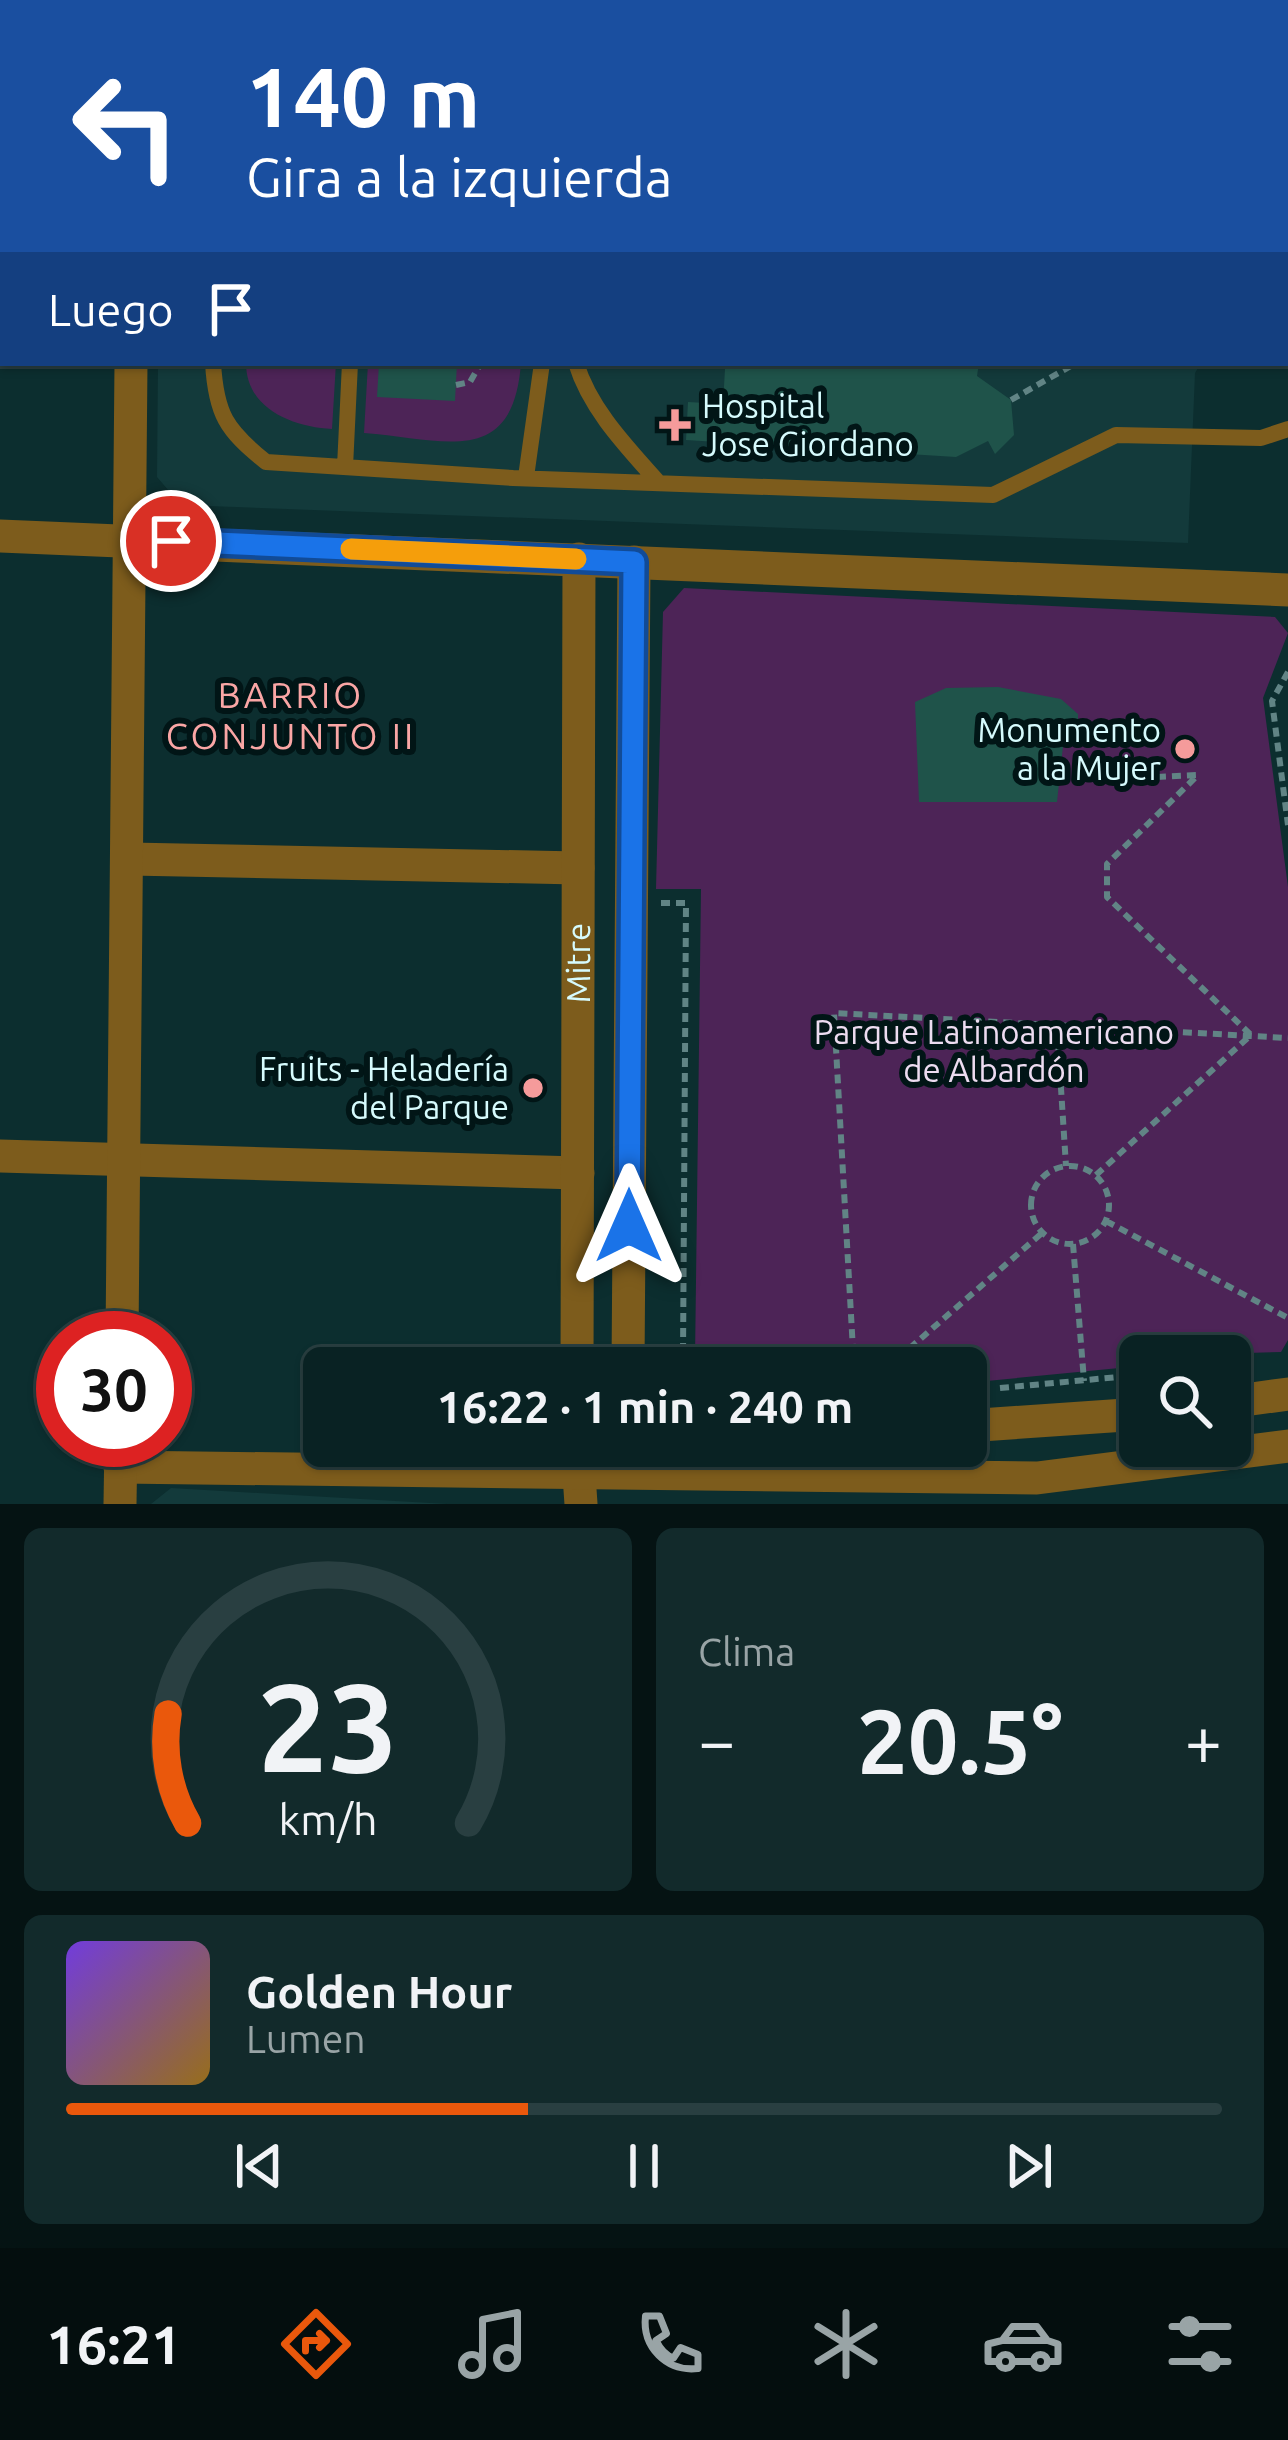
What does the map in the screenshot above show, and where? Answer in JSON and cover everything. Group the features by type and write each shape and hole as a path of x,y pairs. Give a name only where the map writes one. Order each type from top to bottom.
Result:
{"street":[{"path":"122,1311 131,366"},
{"path":"0,536 1288,590"},
{"name":"Mitre","path":"577,1347 579,559"},
{"name":"Mitre","path":"628,1347 634,562"},
{"path":"130,859 578,868"},
{"path":"0,1156 578,1173"},
{"path":"1251,1399 1288,1394"},
{"path":"987,1425 1119,1415"},
{"path":"192,1457 1038,1491 1288,1446"},
{"path":"120,1504 121,1467"}],"lane":[{"path":"213,366 215,403 236,437 266,461 345,466 993,495 1116,435 1261,438 1288,429"},
{"path":"345,466 350,366"},
{"path":"526,476 542,366"},
{"path":"577,366 595,403 658,482"}],"path":[{"path":"456,385 470,382 479,366"},
{"path":"1011,400 1071,366"},
{"path":"1288,671 1272,700 1288,825"},
{"path":"1112,779 1198,775 1107,864 1107,897 1251,1035"},
{"path":"648,903 686,903 683,1347"},
{"path":"853,1347 834,1013 1288,1038"},
{"path":"1057,1025 1066,1166"},
{"path":"1096,1175 1251,1035"},
{"path":"1066,1166 1096,1175 1106,1189 1106,1221 1098,1233 1073,1244 1042,1232 1033,1217 1037,1184 1066,1166"},
{"path":"1106,1221 1288,1318"},
{"path":"910,1347 1042,1232"},
{"path":"1073,1244 1084,1381"},
{"path":"990,1389 1119,1378"}],"shaded area":[{"name":"Hospital Jose Giordano","path":"158,366 1199,366 1195,373 1188,543 181,505 157,477"},
{"path":"171,1488 447,1504 151,1504"}],"green space":[{"path":"246,366 336,366 332,429 302,424 274,412 263,404 248,379"},
{"path":"368,366 520,366 515,397 504,420 489,433 447,441 364,433"},
{"name":"Parque Latinoamericano de Albardón","path":"684,588 1275,617 1288,633 1263,698 1288,887 1288,1340 1281,1352 1251,1353 1251,1335 1119,1335 1119,1368 987,1381 987,1347 695,1347 701,889 656,889 663,612"}],"building":[{"path":"379,366 457,366 455,401 377,397"},
{"path":"708,366 979,366 977,376 1011,400 1014,435 995,454 988,441 956,457 686,440 688,402 723,404 725,369"},
{"path":"998,687 1061,699 1078,714 1078,738 1064,737 1057,802 919,802 915,702 946,688"}],"slow traffic":[{"path":"351,549 576,559"}],"place":[{"name":"Hospital Jose Giordano","path":"675,425"},
{"name":"Monumento a la Mujer","path":"1185,749"},
{"name":"Fruits - Heladería del Parque","path":"533,1088"}],"district":[{"name":"BARRIO CONJUNTO II","path":"291,716"}],"route":[{"path":"171,541 634,562 629,1226"}]}
